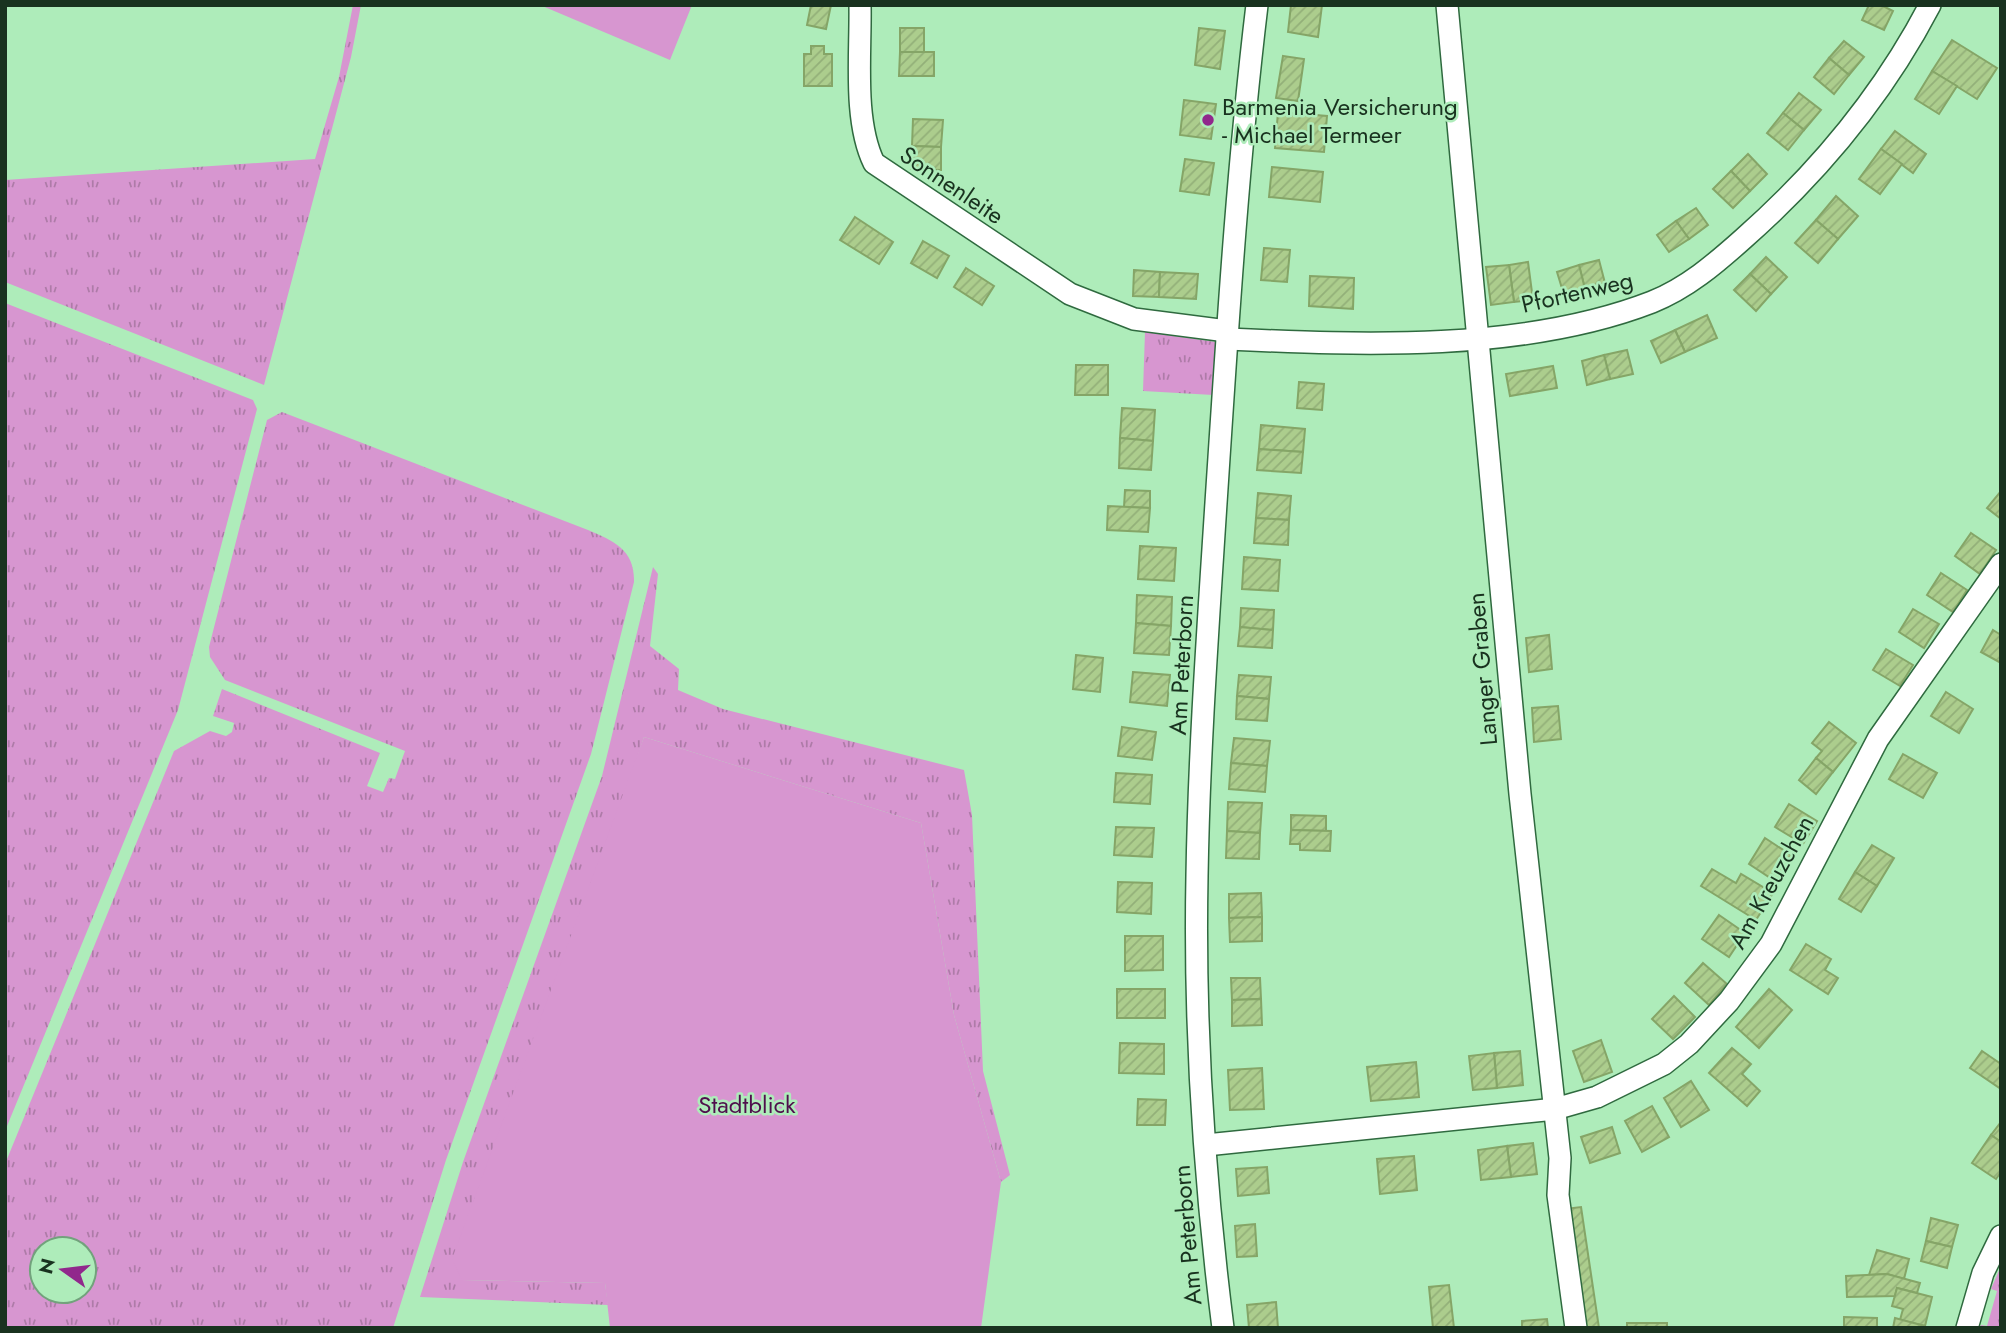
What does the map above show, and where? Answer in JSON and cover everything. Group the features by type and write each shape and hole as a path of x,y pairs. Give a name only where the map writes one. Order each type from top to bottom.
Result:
{"street":[{"name":"Sonnenleite","path":"860,5 862,122 866,146 874,163 1030,269"},
{"name":"Am Peterborn","path":"1223,1328 1212,1244 1199,1054 1197,876 1227,335 1245,102 1257,5"},
{"name":"Langer Graben","path":"1447,5 1520,794 1560,1158 1558,1195 1576,1328"},
{"name":"Pfortenweg","path":"1030,269 1070,294 1134,319 1227,335 1346,345 1479,338 1602,317 1653,302 1690,283 1789,199 1880,90 1930,5"},
{"name":"Am Kreuzchen","path":"1206,1145 1555,1109 1597,1097 1640,1079 1664,1064 1689,1044 1729,1001 1771,944 1878,739 2001,564"},
{"path":"1967,1328 1983,1273 2001,1236"}],"green space":[{"path":"353,5 361,5 351,57 264,385 5,282 5,180 315,159 339,77"},
{"path":"540,5 692,5 670,60"},
{"path":"5,303 253,400 257,409 178,710 5,1131"},
{"path":"1145,332 1216,342 1213,395 1143,391"},
{"path":"282,412 606,538 627,554 633,571 634,582 591,754 446,1160 393,1328 5,1328 5,1164 174,751 210,731 226,736 232,732 234,723 213,716 222,689 380,753 367,786 383,792 389,778 395,779 405,751 225,680 210,657 209,647 267,420"},
{"path":"653,567 658,574 650,646 679,669 678,690 723,709 964,770 972,815 983,1071 1010,1175 1001,1182 954,1015 921,823 644,737 463,1280 605,1283 608,1305 420,1297 463,1162 602,776"},
{"name":"Stadtblick","path":"644,737 921,823 954,1015 1001,1182 981,1328 610,1328 605,1283 462,1280 452,1259"},
{"path":"2001,1266 2001,1328 1980,1328 1981,1325 1987,1326 1997,1291 1991,1289"}],"building":[{"path":"811,5 831,5 826,29 807,25"},
{"path":"1291,5 1322,5 1318,37 1288,32"},
{"path":"1869,5 1881,5 1893,11 1884,30 1862,20"},
{"path":"900,28 924,28 924,52 900,52"},
{"path":"1199,28 1225,31 1220,69 1195,65"},
{"path":"1952,40 1997,68 1977,99 1932,71"},
{"path":"1844,41 1864,57 1849,75 1829,58"},
{"path":"811,46 824,46 824,54 832,54 832,86 804,86 804,54 811,54"},
{"path":"900,52 934,52 934,76 899,76"},
{"path":"1283,56 1304,59 1298,101 1276,98"},
{"path":"1829,58 1849,75 1834,94 1814,77"},
{"path":"1932,71 1957,86 1939,114 1915,99"},
{"path":"1799,93 1821,110 1804,130 1783,113"},
{"path":"1184,100 1216,104 1211,139 1180,135"},
{"path":"1278,112 1327,116 1324,152 1275,148"},
{"path":"1783,113 1804,130 1788,150 1767,133"},
{"path":"913,119 943,120 941,147 912,146"},
{"path":"1895,131 1926,154 1913,173 1881,149"},
{"path":"912,146 941,147 941,170 911,169"},
{"path":"1881,149 1902,164 1880,194 1859,179"},
{"path":"1748,154 1767,174 1750,191 1731,171"},
{"path":"1185,159 1214,163 1209,195 1180,191"},
{"path":"1272,167 1323,172 1320,202 1269,197"},
{"path":"1731,171 1750,191 1733,208 1713,189"},
{"path":"1836,196 1858,216 1838,239 1816,220"},
{"path":"1696,208 1708,225 1689,239 1676,221"},
{"path":"855,217 893,242 879,264 840,240"},
{"path":"1816,220 1838,239 1818,263 1795,243"},
{"path":"1676,221 1689,239 1669,252 1657,235"},
{"path":"923,241 949,256 937,278 911,263"},
{"path":"1264,248 1290,250 1287,282 1261,280"},
{"path":"1766,257 1787,277 1771,294 1750,274"},
{"path":"1599,260 1605,283 1585,289 1579,265"},
{"path":"1528,262 1533,300 1514,302 1509,265"},
{"path":"1509,265 1514,302 1491,305 1486,267"},
{"path":"1579,265 1585,289 1564,295 1557,272"},
{"path":"966,268 994,286 982,305 954,287"},
{"path":"1134,270 1160,272 1159,297 1133,296"},
{"path":"1160,272 1198,274 1196,299 1159,297"},
{"path":"1750,274 1771,294 1756,311 1734,290"},
{"path":"1310,276 1354,278 1353,309 1309,306"},
{"path":"1707,315 1717,338 1685,352 1675,330"},
{"path":"1675,330 1685,352 1661,363 1651,341"},
{"path":"1627,350 1633,374 1610,379 1604,355"},
{"path":"1604,355 1610,379 1587,385 1582,361"},
{"path":"1076,365 1108,365 1108,395 1075,395"},
{"path":"1553,366 1557,388 1510,396 1506,374"},
{"path":"1299,382 1324,384 1322,410 1297,408"},
{"path":"1122,408 1155,410 1153,441 1120,438"},
{"path":"1261,425 1305,429 1303,452 1259,449"},
{"path":"1120,438 1153,441 1151,470 1119,468"},
{"path":"1259,449 1303,452 1301,473 1257,470"},
{"path":"1125,490 1150,491 1150,508 1124,507"},
{"path":"2001,491 2001,519 1987,508"},
{"path":"1258,493 1291,496 1289,520 1256,518"},
{"path":"1108,506 1150,508 1148,532 1107,530"},
{"path":"1256,518 1289,520 1288,545 1254,543"},
{"path":"1971,533 1996,550 1980,574 1955,556"},
{"path":"1140,546 1176,548 1174,581 1138,579"},
{"path":"1244,557 1280,560 1278,591 1242,589"},
{"path":"1941,573 1967,590 1953,612 1927,595"},
{"path":"1137,595 1172,597 1171,626 1136,623"},
{"path":"1241,608 1274,610 1273,630 1240,627"},
{"path":"1913,609 1939,624 1924,648 1899,632"},
{"path":"1136,623 1171,626 1169,655 1134,653"},
{"path":"1240,627 1273,630 1272,648 1238,646"},
{"path":"1993,630 2001,635 2001,663 1981,652"},
{"path":"1549,635 1552,669 1529,672 1526,638"},
{"path":"1886,649 1913,665 1900,686 1873,670"},
{"path":"1076,655 1103,658 1100,692 1073,689"},
{"path":"1133,672 1170,675 1167,706 1130,702"},
{"path":"1239,675 1271,677 1269,699 1237,696"},
{"path":"1946,692 1973,709 1959,733 1931,716"},
{"path":"1237,696 1269,699 1267,721 1236,719"},
{"path":"1558,706 1561,739 1534,742 1532,708"},
{"path":"1829,722 1856,743 1833,772 1816,758 1822,751 1812,743"},
{"path":"1122,727 1156,732 1152,760 1118,756"},
{"path":"1234,738 1270,741 1267,766 1231,763"},
{"path":"1903,754 1937,773 1923,798 1889,779"},
{"path":"1816,758 1833,772 1816,794 1799,780"},
{"path":"1231,763 1267,766 1265,792 1229,789"},
{"path":"1116,773 1152,775 1150,804 1114,802"},
{"path":"1228,802 1262,803 1260,833 1227,831"},
{"path":"1789,804 1817,821 1803,844 1775,827"},
{"path":"1291,815 1326,816 1326,831 1291,830"},
{"path":"1116,827 1154,828 1152,857 1114,855"},
{"path":"1291,830 1331,831 1330,851 1300,850 1300,844 1290,844"},
{"path":"1227,831 1260,833 1259,859 1226,858"},
{"path":"1765,838 1794,857 1778,883 1749,864"},
{"path":"1872,845 1894,858 1877,886 1855,872"},
{"path":"1712,869 1736,883 1741,874 1773,893 1756,920 1701,886"},
{"path":"1855,872 1877,886 1861,912 1839,899"},
{"path":"1118,882 1152,883 1151,914 1117,912"},
{"path":"1261,893 1262,917 1229,918 1229,894"},
{"path":"1719,915 1745,933 1729,957 1702,939"},
{"path":"1262,917 1262,941 1230,942 1229,918"},
{"path":"1125,936 1163,936 1163,970 1125,971"},
{"path":"1806,944 1831,959 1825,970 1838,978 1828,994 1790,970"},
{"path":"1703,963 1727,984 1709,1005 1685,983"},
{"path":"1231,978 1260,978 1261,999 1232,1000"},
{"path":"1117,989 1165,989 1165,1018 1117,1018"},
{"path":"1769,989 1792,1010 1759,1048 1736,1027"},
{"path":"1674,996 1695,1017 1673,1039 1652,1019"},
{"path":"1261,999 1262,1025 1232,1026 1232,1000"},
{"path":"1601,1040 1612,1072 1584,1082 1573,1051"},
{"path":"1120,1043 1164,1044 1164,1074 1119,1073"},
{"path":"1732,1048 1751,1064 1742,1074 1760,1091 1747,1106 1709,1073"},
{"path":"1520,1051 1523,1085 1497,1088 1494,1053"},
{"path":"1982,1051 2001,1064 2001,1089 1970,1068"},
{"path":"1494,1053 1497,1088 1473,1090 1469,1056"},
{"path":"1416,1062 1419,1097 1371,1101 1367,1067"},
{"path":"1262,1068 1264,1109 1230,1110 1228,1070"},
{"path":"1691,1081 1709,1110 1681,1127 1664,1098"},
{"path":"1138,1099 1166,1100 1165,1125 1137,1125"},
{"path":"1652,1106 1669,1137 1642,1152 1625,1121"},
{"path":"2001,1122 2001,1142 1991,1135"},
{"path":"1612,1127 1620,1153 1590,1163 1581,1137"},
{"path":"1991,1135 2001,1142 2001,1172 1996,1179 1972,1163"},
{"path":"1533,1143 1537,1174 1511,1177 1507,1146"},
{"path":"1507,1146 1511,1177 1481,1180 1478,1150"},
{"path":"1414,1156 1417,1190 1380,1194 1377,1159"},
{"path":"1267,1167 1269,1193 1238,1196 1236,1169"},
{"path":"1581,1207 1599,1328 1581,1328 1564,1209"},
{"path":"1931,1218 1958,1225 1952,1247 1926,1241"},
{"path":"1255,1224 1257,1256 1237,1257 1235,1226"},
{"path":"1926,1241 1952,1247 1947,1268 1921,1261"},
{"path":"1877,1250 1909,1259 1904,1279 1887,1274 1869,1275"},
{"path":"1887,1274 1920,1283 1917,1293 1897,1288 1895,1296 1847,1297 1846,1276"},
{"path":"1449,1285 1454,1328 1433,1328 1429,1287"},
{"path":"1897,1288 1932,1297 1925,1326 1900,1320 1903,1309 1892,1306"},
{"path":"1276,1302 1278,1328 1249,1328 1247,1305"},
{"path":"1844,1317 1877,1318 1877,1328 1844,1328"},
{"path":"1895,1318 1925,1326 1925,1328 1893,1328"},
{"path":"1547,1319 1548,1328 1522,1328 1522,1321"},
{"path":"1627,1323 1667,1323 1667,1328 1627,1328"}],"place":[{"name":"Barmenia Versicherung - Michael Termeer","path":"1208,120"}]}
